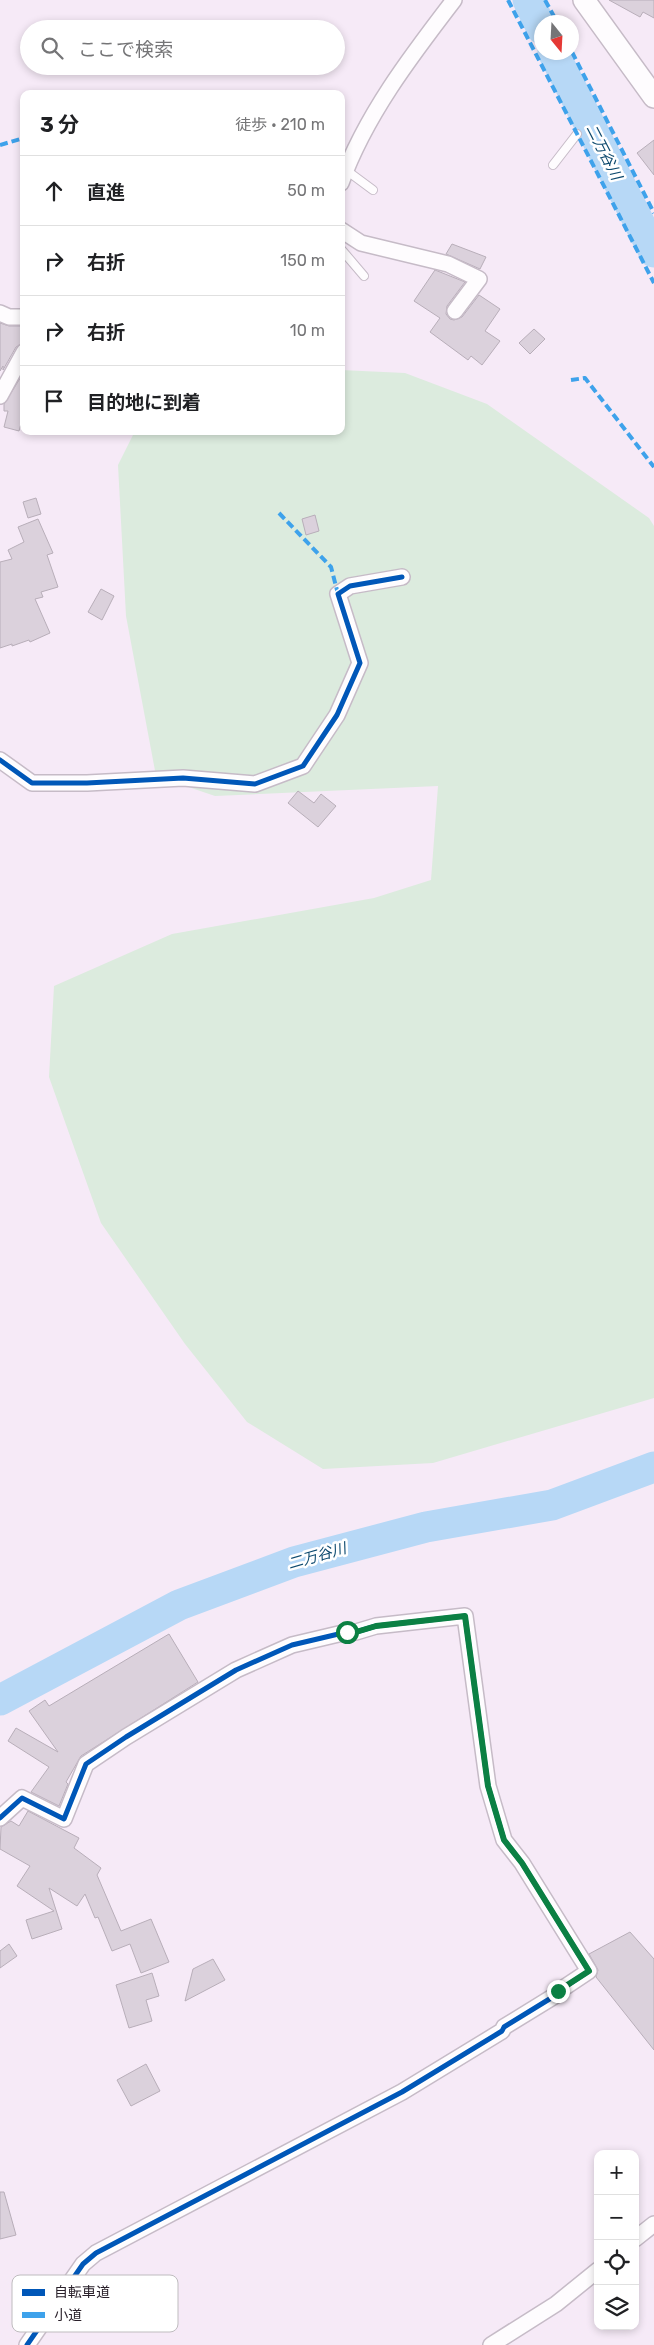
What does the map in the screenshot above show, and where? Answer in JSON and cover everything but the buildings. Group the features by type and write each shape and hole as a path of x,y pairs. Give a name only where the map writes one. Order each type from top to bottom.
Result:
{"main road":[{"path":"584,0 654,98"}],"street":[{"path":"345,175 364,133 400,73 454,0"},
{"path":"345,233 361,243 448,264 480,279 455,311"},
{"path":"0,313 20,317"},
{"path":"0,396 20,359"},
{"path":"0,760 32,783 87,783 183,778 255,784 303,766 337,715 360,663 338,594 350,586 402,577"},
{"path":"0,1818 22,1798 64,1819 86,1764 209,1685 292,1645 376,1626 465,1616 488,1786 504,1840 522,1863 589,1971 558,1991 556,1995 504,2027 502,2031 402,2092 96,2253 83,2264 76,2275"},
{"path":"639,2236 654,2224"},
{"path":"491,2345 556,2304 594,2273"},
{"path":"28,2345 37,2332"}],"lane":[{"path":"553,165 577,134"},
{"path":"345,177 373,190"},
{"path":"345,253 364,276"}],"green space":[{"path":"345,370 405,373 487,404 649,518 654,526 654,1398 433,1463 323,1469 247,1422 185,1344 101,1223 49,1077 54,986 172,934 374,898 431,880 438,786 215,796 156,776 126,616 118,465 133,435 345,435"}],"waterway":[{"name":"二万谷川","path":"528,0 535,15"},
{"name":"二万谷川","path":"557,60 654,252"},
{"name":"二万谷川","path":"0,1700 179,1605 294,1562 426,1527 552,1505 654,1467"}],"marked path":[{"path":"508,0 654,283"},
{"path":"545,0 553,15"},
{"path":"576,60 654,213"},
{"path":"0,145 20,139"},
{"path":"571,380 585,378 654,467"},
{"path":"279,513 331,567 338,594"}],"cycle path":[{"path":"0,760 32,783 87,783 183,778 255,784 303,766 337,715 360,663 338,594 350,586 402,577"},
{"path":"0,1818 22,1798 64,1819 86,1764 126,1737 236,1670 292,1645 376,1626 465,1616 488,1786 504,1840 522,1863 589,1971 556,1995 504,2027 502,2031 402,2092 96,2253 83,2264 75,2275"},
{"path":"27,2345 36,2332"}],"route":[{"path":"347,1632 356,1632 376,1626 465,1616 487,1766 488,1786 504,1840 522,1863 589,1971 558,1991"}]}
